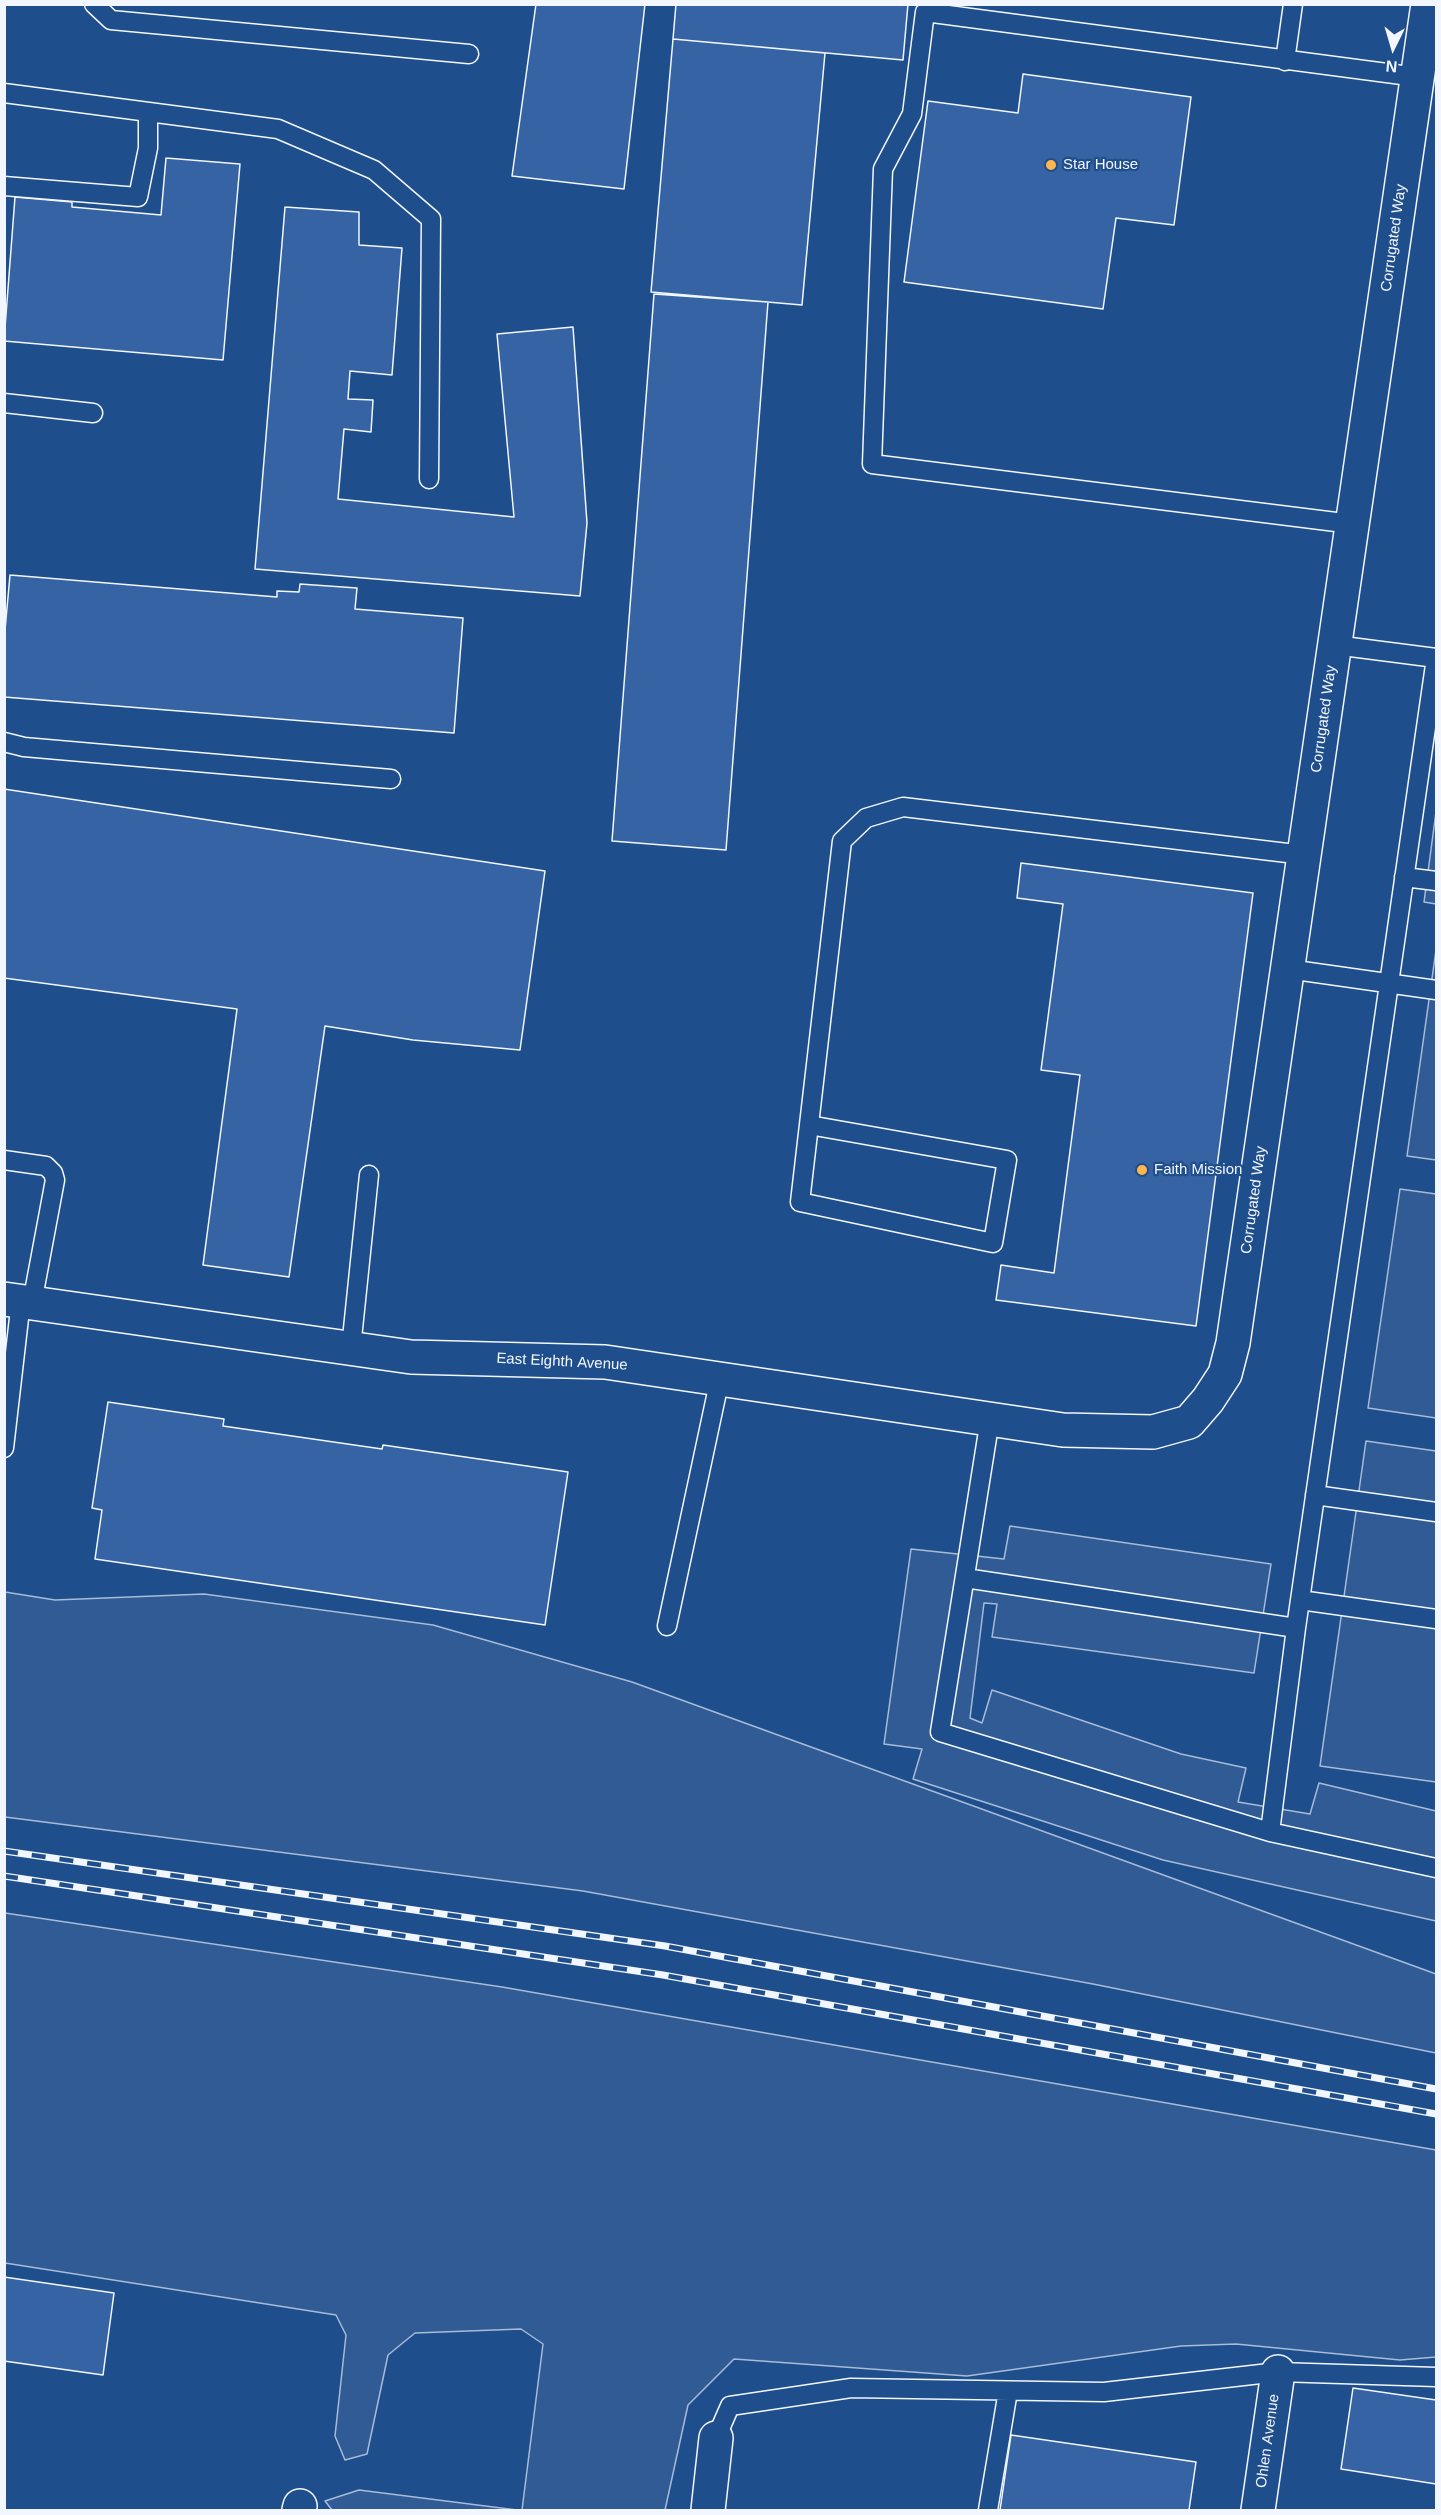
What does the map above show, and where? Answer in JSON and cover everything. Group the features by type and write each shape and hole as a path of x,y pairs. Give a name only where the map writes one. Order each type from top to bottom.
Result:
{"street":[{"name":"Corrugated Way","path":"1189,1422 1208,1400 1225,1374 1233,1343 1428,4"},
{"name":"East Eighth Avenue","path":"19,1301 411,1357 605,1362 1063,1430 1154,1432 1189,1422"},
{"name":"Ohlen Avenue","path":"1258,2511 1278,2372"},
{"path":"708,2511 716,2438"}],"lane":[{"path":"94,4 111,20 469,54"},
{"path":"1285,61 1293,4"},
{"path":"1352,524 872,464 883,169 912,114 925,12 1417,77"},
{"path":"4,93 278,129 374,170 431,219 429,479"},
{"path":"4,186 138,196 148,148 148,112"},
{"path":"4,403 93,413"},
{"path":"1270,1832 1296,1628 1404,877 1428,767 1436,658 1335,645"},
{"path":"4,742 24,747 391,779"},
{"path":"809,1125 1007,1160 993,1243 800,1202 842,841 866,818 903,807 1304,855"},
{"path":"1404,877 1437,881"},
{"path":"1288,969 1437,990"},
{"path":"4,1160 45,1166 53,1173 54,1180 19,1301 4,1448"},
{"path":"351,1348 369,1175"},
{"path":"667,1626 720,1378"},
{"path":"990,1419 940,1732 1270,1832 1437,1868"},
{"path":"1315,1495 1437,1512"},
{"path":"965,1578 1296,1628"},
{"path":"1300,1600 1437,1618"},
{"path":"716,2438 730,2406 851,2388 1104,2392 1278,2372 1437,2377"},
{"path":"988,2511 1008,2391"}],"shaded area":[{"path":"1436,812 1436,904 1424,902"},
{"path":"1436,950 1436,1160 1407,1156"},
{"path":"1400,1189 1436,1194 1436,1418 1368,1408"},
{"path":"1366,1441 1436,1451 1436,1782 1320,1766"},
{"path":"1010,1526 1271,1564 1254,1673 992,1637 997,1604 984,1603 970,1718 982,1723 992,1690 1181,1754 1246,1768 1238,1802 1310,1814 1319,1783 1436,1811 1436,1921 1163,1860 913,1779 922,1749 884,1744 911,1549 1004,1559"},
{"path":"5,1592 55,1600 204,1594 433,1625 632,1682 1436,1974 1436,2053 1093,1984 583,1891 5,1817"},
{"path":"5,1913 502,1987 1436,2150 1436,2357 1400,2360 1236,2344 1181,2346 967,2376 734,2359 688,2405 665,2510 522,2510 543,2344 521,2329 415,2333 388,2355 367,2454 345,2460 335,2436 346,2335 336,2315 5,2263"},
{"path":"359,2490 517,2510 332,2510 325,2501"}],"building":[{"path":"536,4 645,4 624,189 512,176"},
{"path":"676,4 908,4 903,60 673,39"},
{"path":"673,39 825,53 802,305 651,292"},
{"name":"Star House","path":"1023,74 1191,97 1174,225 1116,218 1103,309 904,282 928,101 1018,113"},
{"path":"166,158 240,164 223,360 4,341 15,197 72,202 72,207 161,215"},
{"path":"285,207 359,212 359,245 402,248 392,375 350,371 348,399 373,400 371,432 344,429 338,499 514,517 497,334 573,327 587,523 580,596 255,569"},
{"path":"654,294 768,302 726,850 612,841"},
{"path":"10,575 277,597 277,591 299,592 300,584 357,588 355,609 463,618 454,733 4,697 4,641"},
{"path":"4,789 545,871 520,1050 413,1040 325,1026 289,1277 203,1265 237,1009 4,978"},
{"name":"Faith Mission","path":"1021,863 1253,893 1196,1326 996,1300 1001,1265 1054,1273 1080,1075 1041,1070 1063,904 1017,898"},
{"path":"108,1402 224,1419 223,1426 382,1449 383,1445 568,1472 545,1625 95,1559 102,1510 92,1508"},
{"path":"4,2277 114,2293 103,2375 4,2361"},
{"path":"1353,2388 1436,2400 1436,2484 1341,2469"},
{"path":"1011,2435 1196,2462 1189,2510 1000,2510"}],"railway":[{"path":"4,1851 665,1946 1436,2089"},
{"path":"4,1876 663,1975 1436,2114"}],"place":[{"name":"Star House","path":"1051,165"},
{"name":"Faith Mission","path":"1142,1170"}]}
